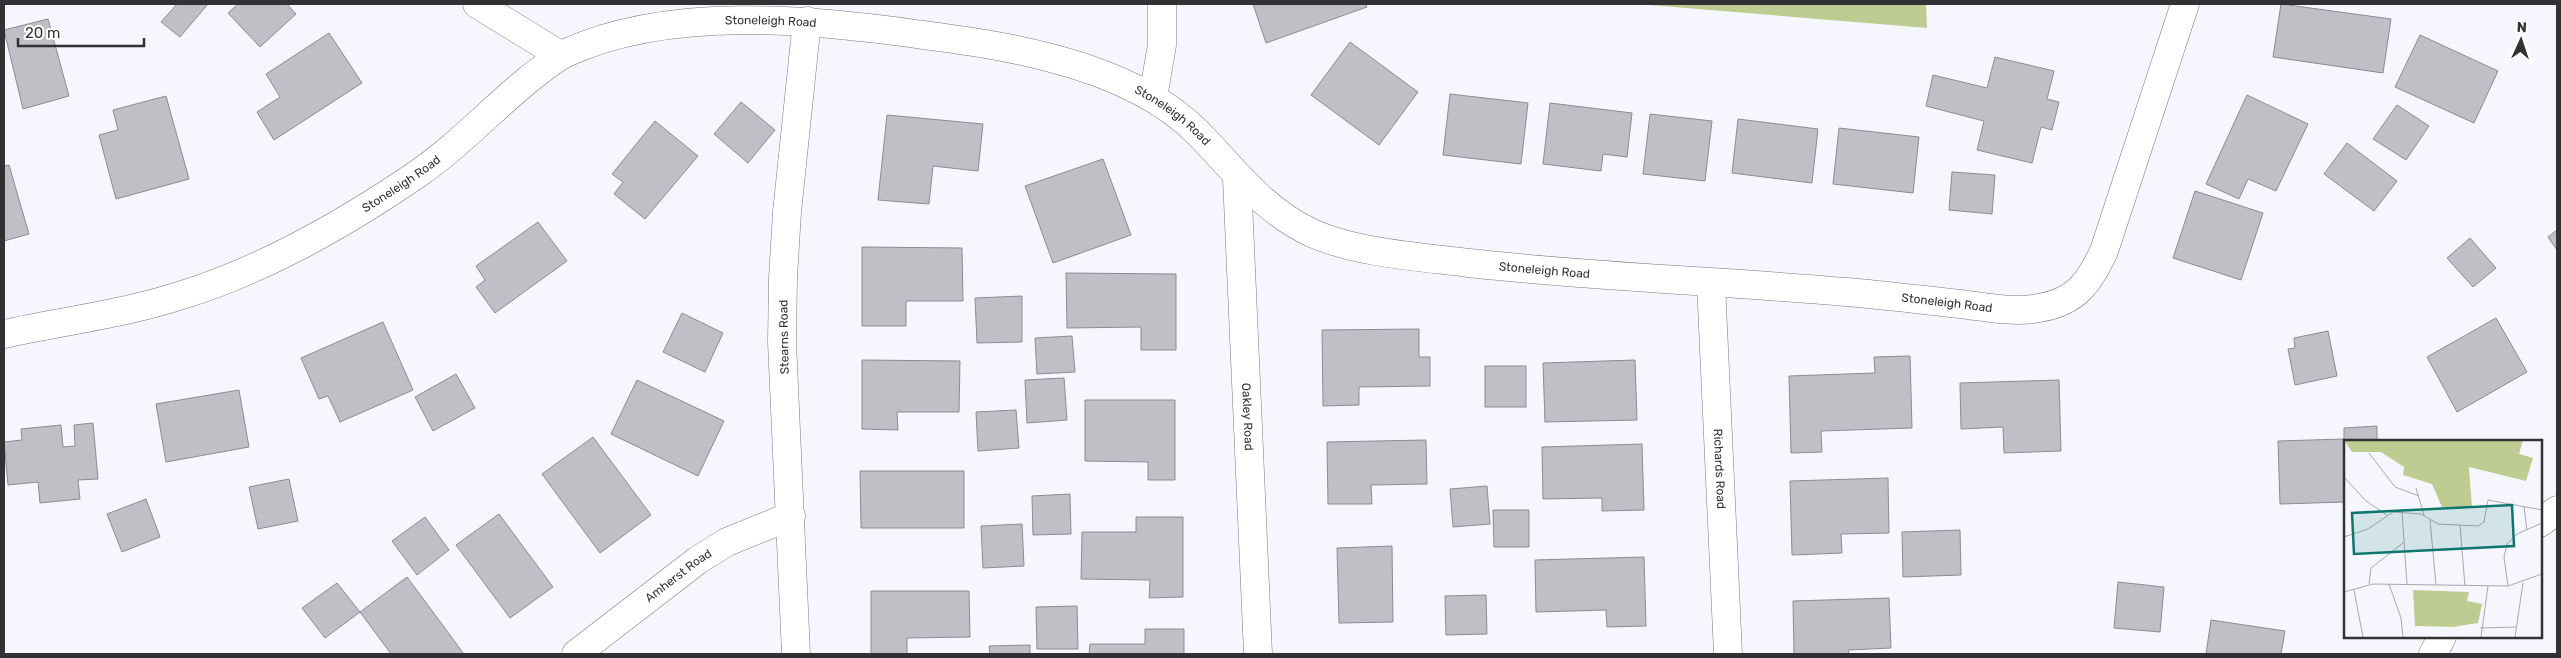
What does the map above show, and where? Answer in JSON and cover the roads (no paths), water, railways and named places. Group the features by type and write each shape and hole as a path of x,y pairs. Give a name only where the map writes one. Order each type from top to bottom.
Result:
{"street":[{"path":"477,4 560,55"},
{"path":"1153,97 1162,45 1162,4"},
{"name":"Stoneleigh Road","path":"4,334 124,311 184,295 246,271 304,243 364,210 423,170 502,101 560,55 611,35 661,26 709,22 808,21 934,36 1052,58 1102,74 1153,97 1198,132 1238,178 1276,211 1314,234 1360,247 1417,257 1508,267 1841,292 2008,310 2038,308 2069,299 2091,279 2104,251 2185,4"},
{"name":"Stearns Road","path":"796,654 782,342 783,278 787,212 808,21"},
{"name":"Oakley Road","path":"1238,178 1258,654"},
{"name":"Richards Road","path":"1711,283 1728,654"},
{"path":"2541,522 2557,510"},
{"name":"Amherst Road","path":"576,654 698,560 728,542 791,516"},
{"path":"2433,654 2441,638"}]}
